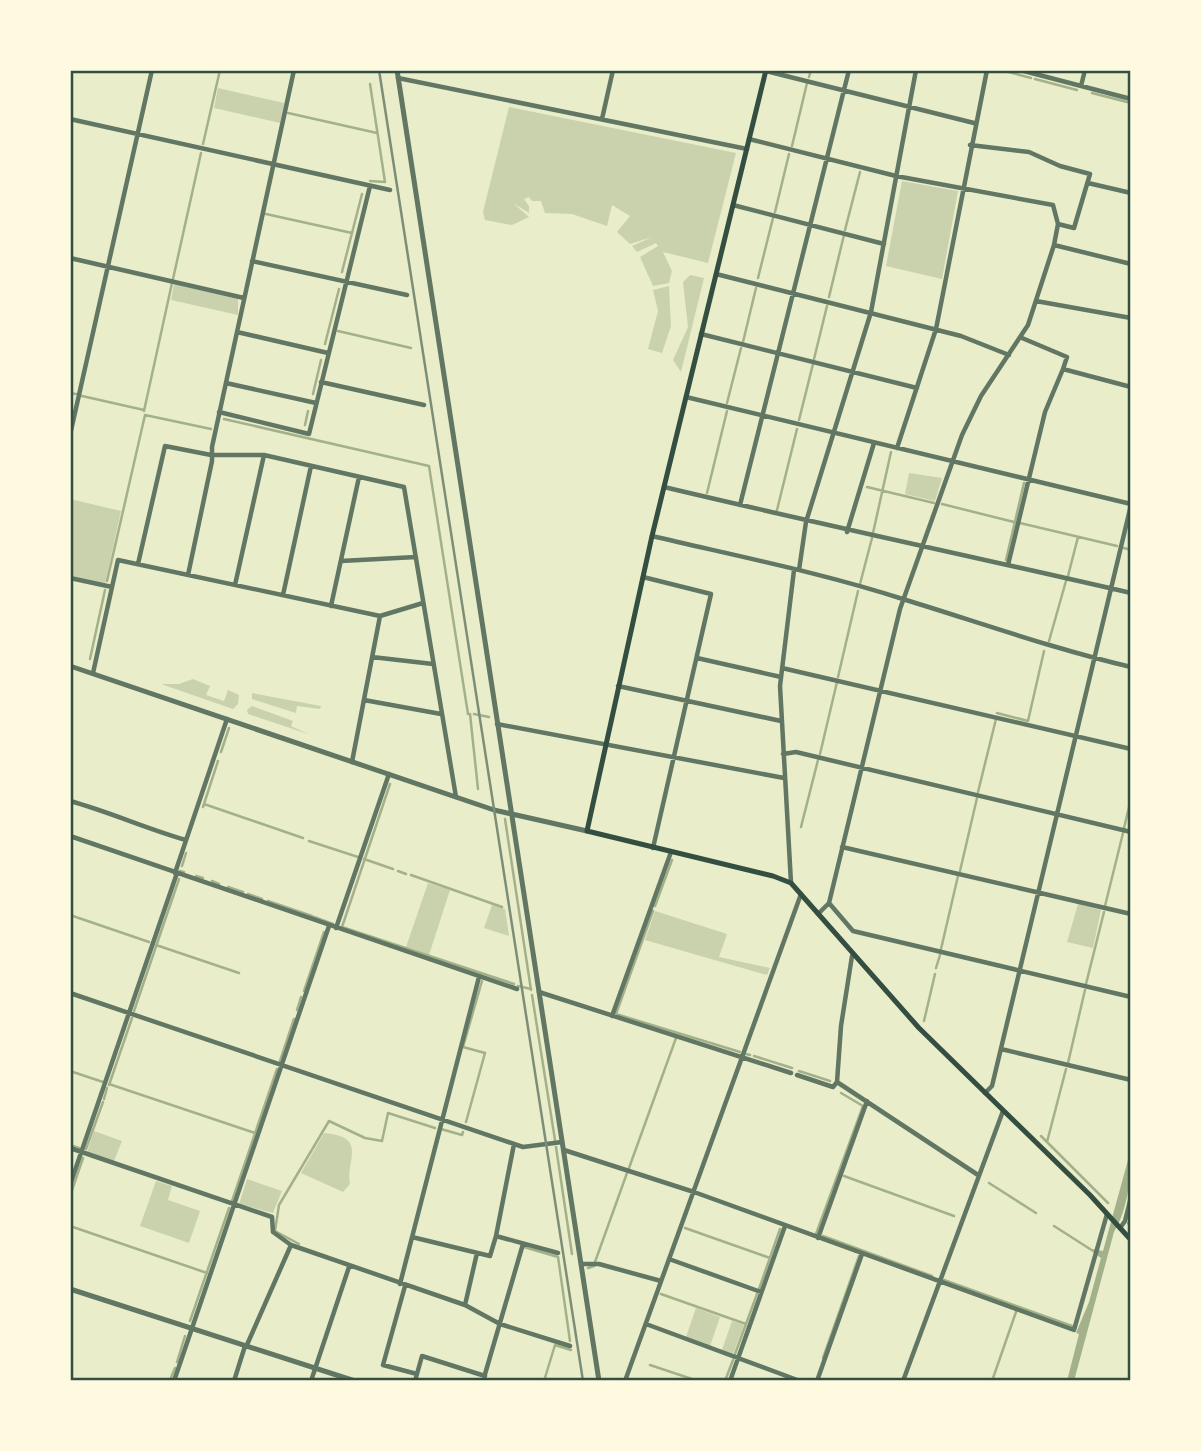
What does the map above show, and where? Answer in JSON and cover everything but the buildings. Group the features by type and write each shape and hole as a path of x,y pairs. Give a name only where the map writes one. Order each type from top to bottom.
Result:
{"main road":[{"path":"765,70 652,536 587,831 791,883 852,956 919,1028 1131,1240"}],"street":[{"path":"70,435 152,70"},
{"path":"188,575 219,412 294,70"},
{"path":"397,70 599,1381"},
{"path":"602,119 613,70"},
{"path":"765,70 974,123"},
{"path":"740,505 849,70"},
{"path":"791,883 780,721 782,668 797,570 806,523 871,312 916,70"},
{"path":"897,448 936,329 974,123 987,70"},
{"path":"1020,70 1131,99"},
{"path":"1081,86 1085,70"},
{"path":"398,78 747,149"},
{"path":"70,119 390,190"},
{"path":"749,139 896,176 1054,205 1058,224 1054,245 1022,338 981,396 953,461 923,544 904,599 828,903 817,914"},
{"path":"971,145 1029,152 1060,166 1090,174 1074,228 1058,224"},
{"path":"1088,183 1131,193"},
{"path":"219,412 309,434 370,186"},
{"path":"733,205 884,244"},
{"path":"1054,245 1131,264"},
{"path":"70,258 244,298"},
{"path":"252,261 407,295"},
{"path":"716,274 936,329 1009,355"},
{"path":"1036,301 1131,318"},
{"path":"237,332 328,353"},
{"path":"701,334 917,388"},
{"path":"1008,565 1045,412 1067,357 1022,338"},
{"path":"1063,369 1131,387"},
{"path":"321,382 424,405"},
{"path":"226,383 316,403"},
{"path":"686,397 1131,505 992,1086 985,1093"},
{"path":"848,532 874,443"},
{"path":"138,564 165,446 211,455 264,455 404,487 456,797"},
{"path":"236,585 264,455"},
{"path":"283,596 311,466"},
{"path":"331,606 359,477"},
{"path":"664,487 806,523 923,544 1131,593"},
{"path":"652,536 797,570 904,599 996,631 1131,667"},
{"path":"341,561 416,557"},
{"path":"93,673 118,560 380,616 423,603"},
{"path":"643,577 711,594 653,848"},
{"path":"70,578 112,587"},
{"path":"352,762 380,616"},
{"path":"372,657 432,664"},
{"path":"696,658 781,677"},
{"path":"70,666 456,797 510,814 587,831"},
{"path":"782,668 1131,749"},
{"path":"618,686 780,721"},
{"path":"364,700 440,714"},
{"path":"70,1185 227,719"},
{"path":"497,723 784,778"},
{"path":"783,754 796,752 1131,832"},
{"path":"336,928 389,774"},
{"path":"70,802 109,812 141,827 186,840"},
{"path":"70,836 517,989"},
{"path":"842,846 1131,914"},
{"path":"612,1016 671,852"},
{"path":"625,1381 801,894"},
{"path":"828,903 853,931 1131,997"},
{"path":"174,1381 330,926"},
{"path":"539,992 833,1087 837,1083 841,1026 852,956"},
{"path":"417,1374 383,1365 440,1120 479,977"},
{"path":"70,993 523,1147 562,1142"},
{"path":"1001,1049 1131,1080"},
{"path":"837,1083 978,1175"},
{"path":"818,1238 867,1101"},
{"path":"903,1381 1003,1111"},
{"path":"412,1237 490,1256 514,1144"},
{"path":"70,1148 272,1217 273,1232 291,1245 465,1305 500,1324 569,1346"},
{"path":"564,1150 694,1192 1074,1330 1109,1216"},
{"path":"1119,1227 1125,1222 1131,1197"},
{"path":"730,1381 785,1226"},
{"path":"496,1236 558,1253"},
{"path":"415,1381 422,1356 484,1378 523,1244"},
{"path":"234,1381 246,1346 291,1245"},
{"path":"465,1305 477,1253"},
{"path":"817,1381 862,1254"},
{"path":"669,1259 761,1292"},
{"path":"581,1264 599,1264 661,1282"},
{"path":"312,1381 349,1267"},
{"path":"70,1289 355,1381"},
{"path":"646,1324 800,1381"}],"shaded area":[{"path":"218,88 284,103 280,123 214,108"},
{"path":"509,107 736,153 708,263 663,252 672,271 669,283 653,286 640,257 658,246 656,243 637,252 632,246 652,237 630,244 617,232 630,216 612,205 607,226 572,214 545,213 541,201 532,201 529,197 524,199 529,206 529,213 513,203 529,217 512,225 485,220 483,212"},
{"path":"902,181 958,191 942,279 886,266"},
{"path":"690,275 704,278 681,372 673,360 688,327 683,282"},
{"path":"174,284 238,298 238,315 171,300"},
{"path":"669,286 671,326 662,353 648,349 658,311 653,290"},
{"path":"909,473 942,478 935,501 905,494"},
{"path":"70,499 121,511 105,584 70,576"},
{"path":"193,679 210,686 206,695 224,701 228,690 239,695 238,704 233,709 161,684 179,684"},
{"path":"252,693 321,706 320,709 297,706 296,713 252,699"},
{"path":"252,706 293,721 291,726 308,734 248,714 247,710"},
{"path":"428,883 450,890 429,955 406,947"},
{"path":"1078,904 1101,910 1093,948 1067,942"},
{"path":"492,905 505,909 509,936 484,928"},
{"path":"655,911 727,934 719,957 770,968 767,975 645,940"},
{"path":"94,1131 122,1141 114,1161 87,1152"},
{"path":"324,1133 338,1135 351,1145 350,1184 343,1192 301,1173"},
{"path":"1131,1149 1126,1203 1114,1232 1074,1381 1067,1381 1079,1334 1076,1333 1089,1302 1101,1258 1087,1248 1103,1251"},
{"path":"247,1179 282,1191 273,1213 239,1204"},
{"path":"156,1181 172,1186 168,1200 200,1211 189,1243 140,1226"},
{"path":"696,1308 720,1317 710,1346 686,1337"},
{"path":"732,1321 744,1325 733,1354 722,1350"}],"waterway":[{"path":"203,144 220,70"},
{"path":"809,77 811,70"},
{"path":"1001,70 1031,78"},
{"path":"1035,79 1077,90"},
{"path":"792,146 807,83"},
{"path":"370,84 385,182 370,181"},
{"path":"1092,93 1131,103"},
{"path":"288,113 377,133"},
{"path":"173,279 201,153"},
{"path":"775,212 789,154"},
{"path":"845,230 860,172"},
{"path":"342,272 362,194"},
{"path":"266,214 352,233"},
{"path":"758,278 773,218"},
{"path":"829,297 844,235"},
{"path":"144,411 172,283"},
{"path":"743,342 756,288"},
{"path":"325,344 339,289"},
{"path":"814,359 827,306"},
{"path":"338,331 411,348"},
{"path":"727,403 741,348"},
{"path":"313,394 321,360"},
{"path":"799,420 813,364"},
{"path":"70,393 76,394"},
{"path":"82,396 144,410"},
{"path":"305,425 308,411"},
{"path":"707,493 727,411"},
{"path":"107,581 145,415 211,429"},
{"path":"224,419 429,466 468,714"},
{"path":"777,510 797,429"},
{"path":"873,533 891,452"},
{"path":"1006,560 1024,483"},
{"path":"867,487 934,503"},
{"path":"942,504 1014,522"},
{"path":"1020,523 1117,546"},
{"path":"1068,576 1078,537"},
{"path":"860,584 872,538"},
{"path":"1124,548 1131,550"},
{"path":"1049,641 1066,581"},
{"path":"90,659 105,590"},
{"path":"838,677 858,591"},
{"path":"997,713 1028,721 1044,651"},
{"path":"820,754 837,682"},
{"path":"470,714 478,789"},
{"path":"474,714 489,717"},
{"path":"978,792 996,719"},
{"path":"221,752 229,728"},
{"path":"801,827 818,760"},
{"path":"203,807 218,761"},
{"path":"390,784 342,927 514,984"},
{"path":"960,871 977,798"},
{"path":"1124,828 1131,799"},
{"path":"204,804 303,838"},
{"path":"505,819 531,990"},
{"path":"1105,906 1123,833"},
{"path":"309,841 358,857"},
{"path":"182,866 186,853"},
{"path":"364,859 393,869"},
{"path":"655,906 672,860"},
{"path":"180,871 184,872"},
{"path":"398,871 406,874"},
{"path":"411,875 502,907"},
{"path":"196,876 203,878"},
{"path":"941,949 958,876"},
{"path":"134,1011 179,879"},
{"path":"212,881 219,884"},
{"path":"228,887 243,892"},
{"path":"248,894 262,899"},
{"path":"268,901 312,916"},
{"path":"653,911 616,1014 740,1052"},
{"path":"1086,984 1104,912"},
{"path":"70,915 149,942"},
{"path":"314,917 333,924"},
{"path":"304,991 324,932"},
{"path":"156,945 239,973"},
{"path":"936,968 940,955"},
{"path":"924,1021 935,974"},
{"path":"466,1122 485,1053 463,1047 482,981"},
{"path":"518,986 531,989"},
{"path":"1068,1063 1085,990"},
{"path":"532,995 555,1140"},
{"path":"297,1010 301,997"},
{"path":"109,1085 132,1018"},
{"path":"280,1061 294,1019"},
{"path":"629,1168 676,1038"},
{"path":"746,1054 750,1055"},
{"path":"754,1056 792,1068"},
{"path":"232,1201 277,1069"},
{"path":"1047,1142 1066,1069"},
{"path":"70,1071 103,1082"},
{"path":"799,1071 830,1081"},
{"path":"109,1084 255,1133"},
{"path":"104,1099 107,1088"},
{"path":"816,1234 863,1106 841,1093"},
{"path":"86,1149 103,1102"},
{"path":"299,1244 275,1231 279,1205 329,1121 365,1138 382,1141 388,1113 435,1128"},
{"path":"441,1129 462,1135 463,1132"},
{"path":"1041,1136 1108,1203"},
{"path":"70,1145 79,1148"},
{"path":"556,1147 572,1254"},
{"path":"70,1196 83,1158"},
{"path":"595,1262 627,1173"},
{"path":"844,1176 954,1216"},
{"path":"989,1183 1036,1213"},
{"path":"190,1321 229,1208"},
{"path":"70,1226 207,1273"},
{"path":"1054,1226 1090,1249"},
{"path":"685,1228 770,1258"},
{"path":"759,1289 780,1229"},
{"path":"823,1236 932,1276"},
{"path":"524,1247 558,1257 570,1341"},
{"path":"823,1358 859,1256"},
{"path":"588,1268 594,1266"},
{"path":"944,1280 1072,1326"},
{"path":"661,1294 746,1324"},
{"path":"735,1354 757,1294"},
{"path":"992,1381 1016,1312"},
{"path":"177,1362 185,1336"},
{"path":"544,1381 555,1345 571,1350"},
{"path":"725,1381 733,1360"},
{"path":"650,1365 698,1381"},
{"path":"170,1380 175,1368"},
{"path":"70,1378 80,1381"}],"railway":[{"path":"379,70 583,1381"}]}
